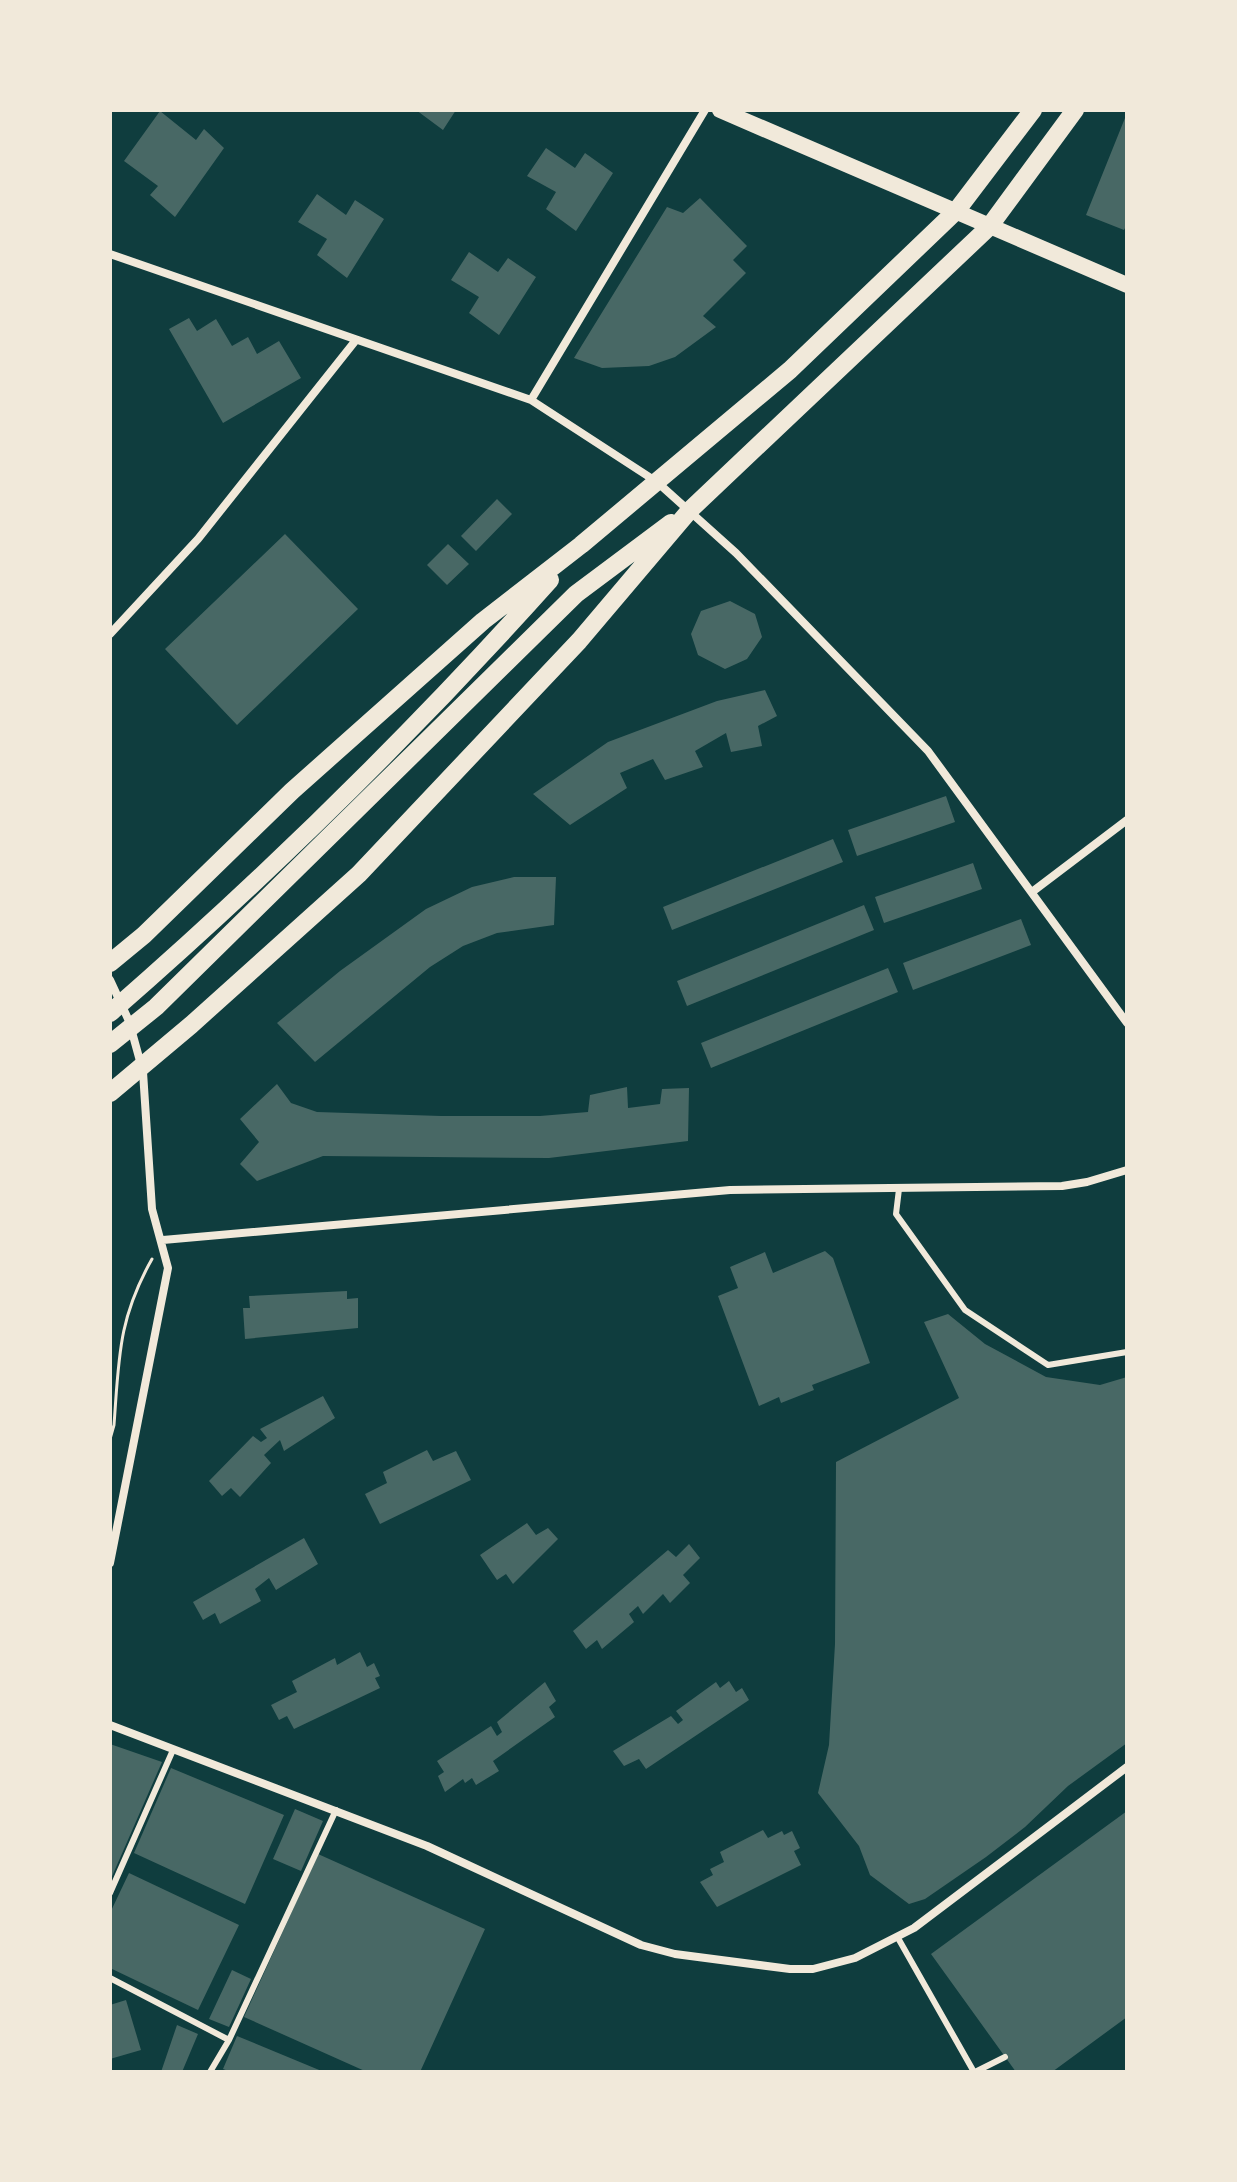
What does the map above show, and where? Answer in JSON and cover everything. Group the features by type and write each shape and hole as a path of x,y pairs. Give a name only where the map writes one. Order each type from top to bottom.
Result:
{"main road":[{"path":"720,110 1127,285"},
{"path":"110,963 144,935 292,791 483,621 581,545 790,370 957,210 1033,110"},
{"path":"110,1093 191,1025 359,874 579,641 690,510 989,227 1075,110"},
{"path":"110,1044 156,1007 576,594 628,552 690,510"},
{"path":"110,1013 213,924 462,679 581,545"}],"street":[{"path":"531,400 705,110"},
{"path":"110,254 531,400 657,482 690,510 928,751 1127,1023"},
{"path":"110,634 198,539 356,340"},
{"path":"1032,892 1127,820"},
{"path":"110,980 129,1021 143,1072 152,1209 163,1240 167,1282 110,1563"},
{"path":"163,1240 730,1190 1062,1186 1127,1170"},
{"path":"110,1725 427,1846 612,1934 666,1952 769,1968 813,1969 855,1958 898,1938 1127,1767"}],"lane":[{"path":"899,1189 896,1214 965,1310 1048,1365 1127,1352"},
{"path":"110,1893 173,1750"},
{"path":"210,2072 229,2040 336,1810"},
{"path":"898,1938 974,2072 1005,2057"},
{"path":"110,1978 229,2040"}],"path":[{"path":"110,1439 114,1425 120,1333 133,1293 163,1240"}],"building":[{"path":"416,110 456,110 443,130"},
{"path":"160,111 196,140 204,129 224,148 175,217 150,195 158,186 124,161"},
{"path":"1125,118 1127,224 1124,230 1086,215"},
{"path":"546,148 575,168 585,153 613,173 576,231 546,209 556,192 527,176"},
{"path":"317,194 346,215 355,200 384,219 347,278 317,255 327,239 298,222"},
{"path":"700,198 747,246 733,260 746,273 703,316 716,327 675,357 649,366 602,368 574,358 667,207 683,213"},
{"path":"469,252 498,272 508,258 536,277 499,335 469,313 479,297 451,280"},
{"path":"189,318 197,331 216,319 232,346 248,337 257,354 279,341 301,378 223,423 169,329"},
{"path":"497,499 512,514 476,551 461,536"},
{"path":"285,534 358,609 237,725 165,649"},
{"path":"448,544 469,564 447,585 427,565"},
{"path":"730,601 755,614 762,637 747,659 725,669 698,655 691,634 701,611"},
{"path":"765,690 777,716 758,726 762,746 731,752 726,733 695,751 703,767 665,780 653,759 620,773 627,788 570,825 533,794 608,742 717,701"},
{"path":"946,796 955,822 857,856 848,830"},
{"path":"833,839 843,862 672,930 663,907"},
{"path":"973,863 982,889 884,923 875,897"},
{"path":"514,877 556,877 554,925 497,933 463,946 430,967 315,1062 277,1023 340,971 426,909 472,887"},
{"path":"864,905 874,930 687,1006 677,981"},
{"path":"1021,919 1031,945 913,990 903,963"},
{"path":"888,968 898,992 711,1068 701,1043"},
{"path":"277,1084 291,1103 317,1112 441,1116 540,1116 588,1112 590,1095 627,1087 628,1108 660,1104 662,1089 689,1088 688,1141 549,1158 323,1156 257,1181 240,1164 259,1142 240,1119"},
{"path":"825,1251 833,1258 870,1363 812,1385 814,1390 781,1403 779,1397 759,1406 718,1296 738,1288 730,1267 765,1252 773,1273"},
{"path":"347,1291 347,1299 358,1298 358,1328 245,1339 243,1308 250,1308 249,1296"},
{"path":"948,1314 985,1344 1046,1377 1100,1385 1127,1377 1127,1743 1068,1786 1025,1827 986,1857 925,1899 909,1904 870,1875 859,1846 818,1793 829,1745 835,1644 836,1462 959,1398 924,1322"},
{"path":"323,1396 335,1418 284,1451 280,1440 264,1455 271,1463 240,1497 231,1488 222,1496 209,1481 253,1436 261,1442 267,1438 260,1429"},
{"path":"427,1450 433,1461 456,1451 471,1480 380,1524 365,1494 387,1483 383,1472"},
{"path":"527,1523 536,1535 548,1528 558,1539 513,1584 506,1574 497,1580 480,1555"},
{"path":"304,1538 318,1564 276,1590 269,1578 255,1589 261,1601 220,1624 215,1613 203,1620 193,1602"},
{"path":"689,1544 700,1558 683,1575 690,1583 670,1603 663,1594 643,1614 638,1606 629,1614 634,1622 602,1649 597,1640 586,1649 573,1631 668,1550 676,1557"},
{"path":"360,1652 367,1667 374,1663 380,1676 375,1678 380,1688 294,1729 287,1716 279,1720 271,1705 297,1692 292,1681 335,1658 337,1665"},
{"path":"729,1681 736,1692 742,1688 749,1700 646,1769 639,1759 624,1766 613,1751 671,1716 678,1724 683,1720 676,1711 716,1682 720,1688"},
{"path":"545,1682 556,1701 549,1707 555,1717 493,1761 499,1771 476,1785 472,1778 465,1783 463,1779 445,1792 438,1776 444,1772 437,1761 491,1726 497,1736 502,1732 497,1722"},
{"path":"110,1744 162,1762 110,1881"},
{"path":"171,1768 284,1815 245,1904 134,1853"},
{"path":"295,1809 323,1821 301,1871 273,1859"},
{"path":"1127,1811 1127,2017 1052,2072 1016,2072 931,1954"},
{"path":"763,1830 768,1838 782,1831 784,1835 792,1831 800,1848 794,1851 801,1865 717,1907 700,1882 713,1875 710,1869 724,1862 720,1852"},
{"path":"318,1854 485,1929 420,2072 367,2072 244,2017"},
{"path":"129,1873 239,1925 198,2010 110,1968 110,1913"},
{"path":"232,1970 251,1979 229,2027 209,2019"},
{"path":"126,2000 141,2050 110,2059 110,2005"},
{"path":"177,2025 198,2034 182,2072 161,2072"},
{"path":"237,2036 324,2072 231,2072 223,2069"}]}
